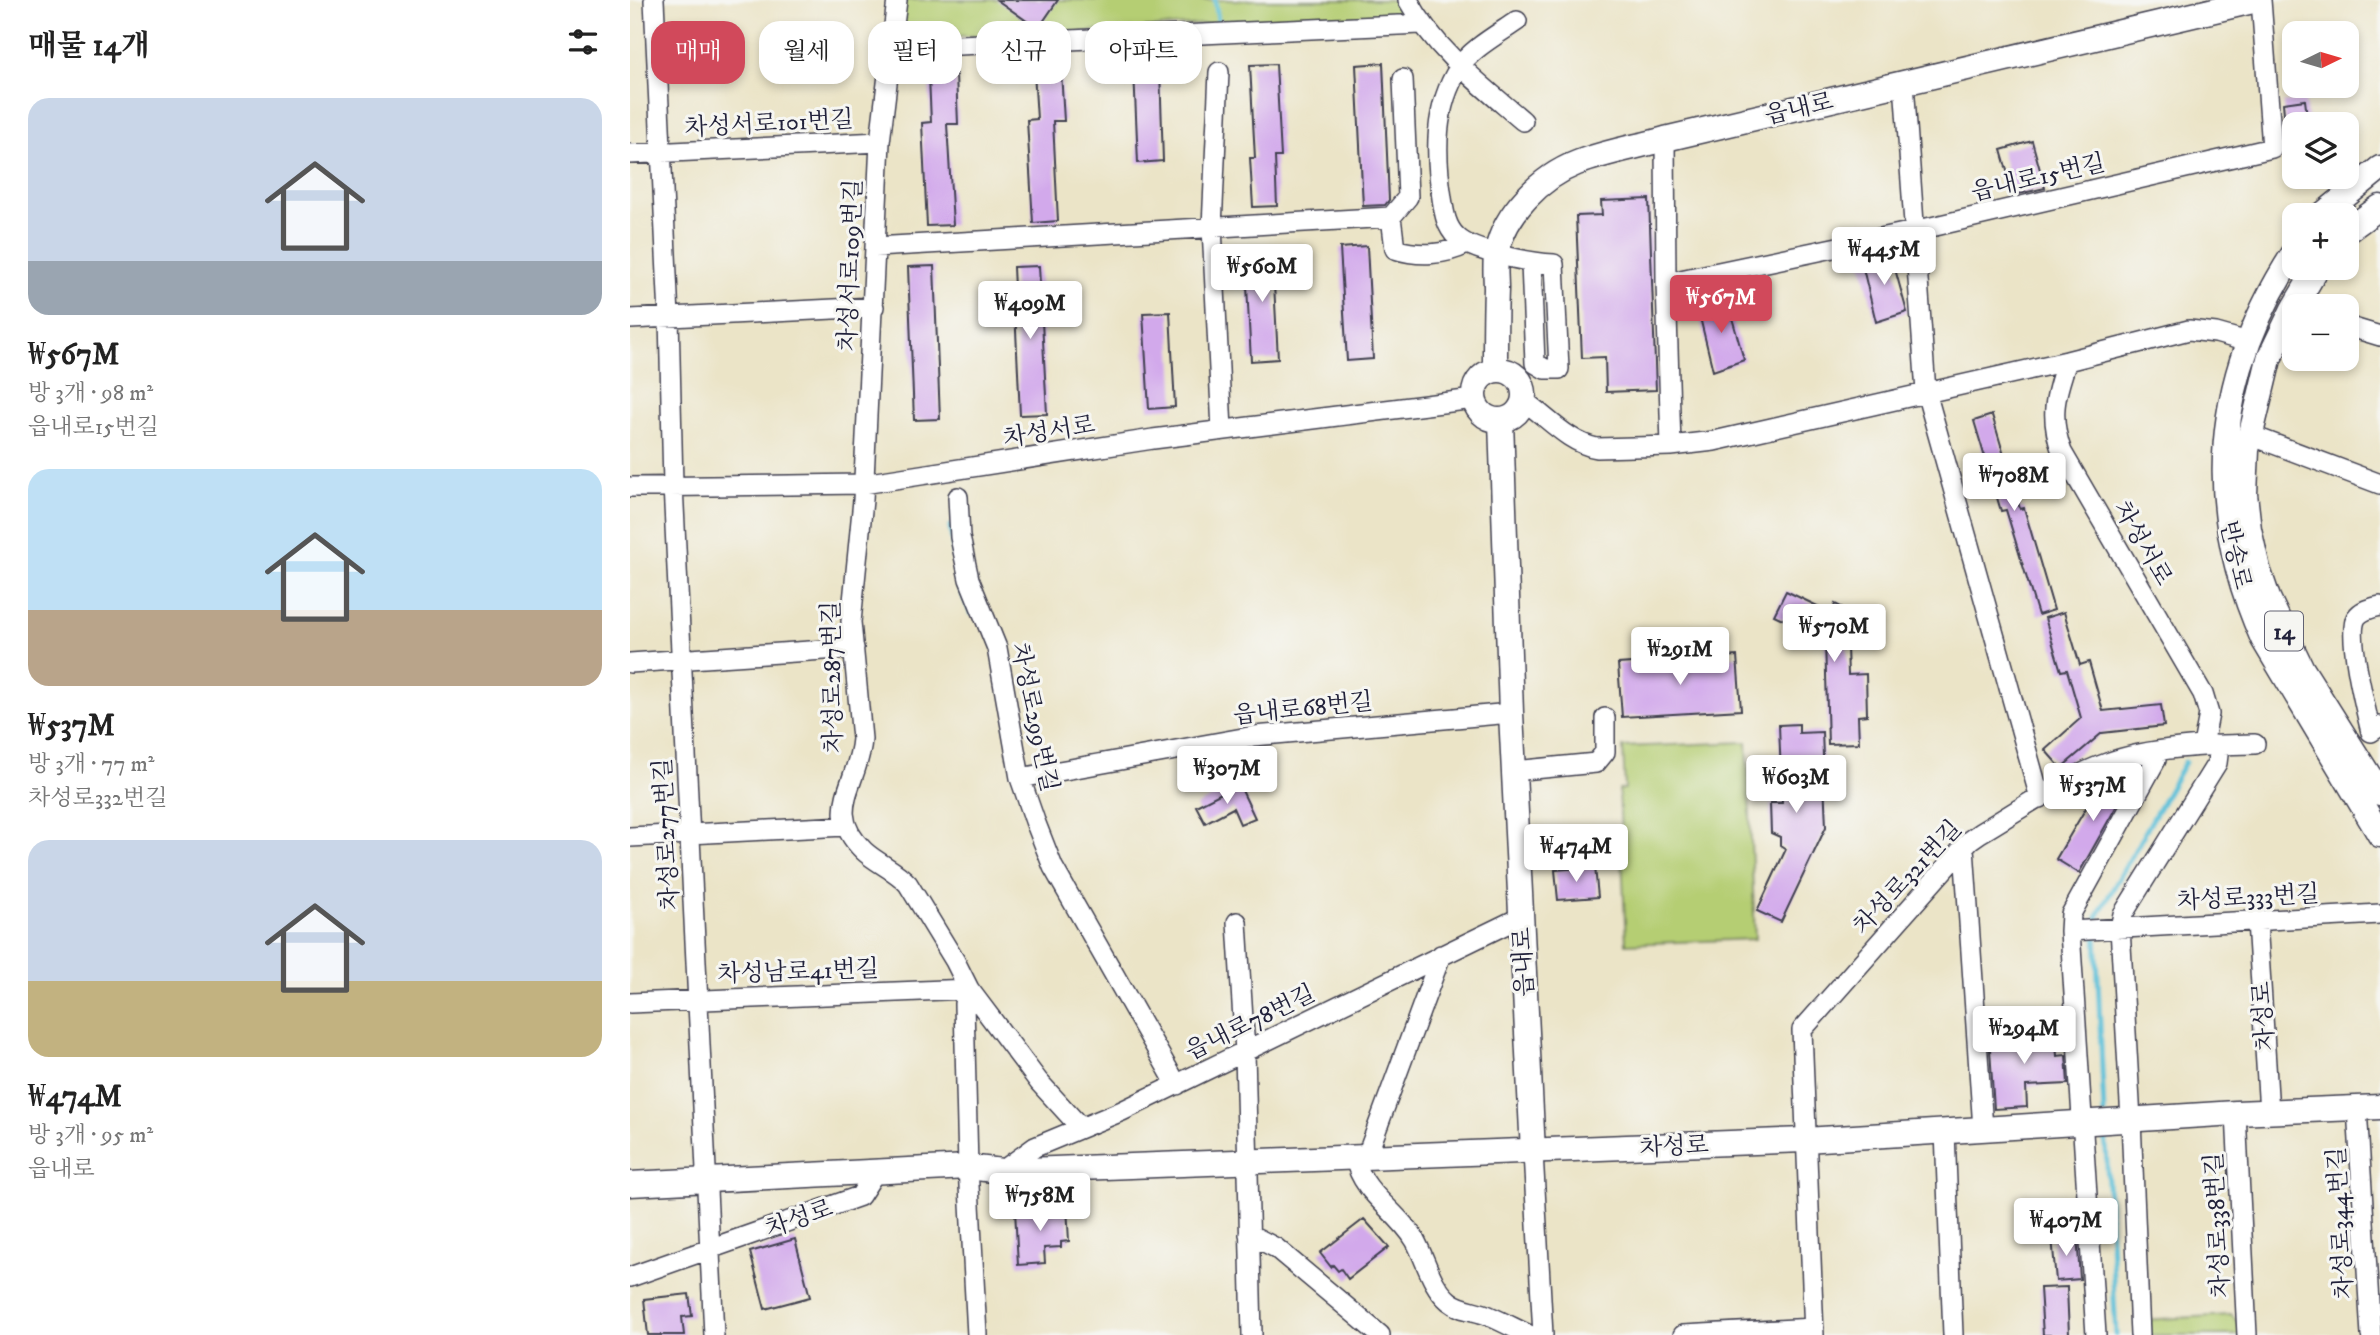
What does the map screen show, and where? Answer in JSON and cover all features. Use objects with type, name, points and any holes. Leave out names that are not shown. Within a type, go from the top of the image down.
[{"type":"main road","name":"읍내로","points":[[1495,370],[1496,253],[1511,217],[1549,178],[1578,163],[1665,139],[2259,0]]},
{"type":"main road","points":[[2337,203],[2380,168]]},
{"type":"main road","points":[[2359,223],[2380,207]]},
{"type":"main road","name":"반송로","points":[[2282,274],[2248,342],[2227,422],[2224,468],[2230,540],[2238,573],[2263,639],[2380,835]]},
{"type":"main road","name":"반송로","points":[[2282,332],[2269,359],[2250,435],[2245,494],[2249,529],[2268,598],[2302,669],[2380,793]]},
{"type":"main road","points":[[1506,369],[1514,374],[1524,389],[1524,401],[1519,411],[1502,421],[1490,420],[1481,414],[1474,399],[1478,381],[1486,373],[1495,370],[1506,369]]},
{"type":"main road","name":"읍내로","points":[[1502,421],[1513,771],[1533,1152]]},
{"type":"main road","points":[[2128,1120],[2369,1107]]},
{"type":"main road","name":"차성로","points":[[630,1184],[968,1167],[1002,1171],[1533,1152],[1805,1140],[2128,1120]]},
{"type":"street","name":"차성서로101번길","points":[[654,0],[669,317],[673,485]]},
{"type":"street","name":"차성서로109번길","points":[[895,21],[897,0]]},
{"type":"street","points":[[1408,0],[1421,24],[1459,66],[1523,121]]},
{"type":"street","name":"읍내로15번길","points":[[1666,283],[1914,231],[2272,148],[2259,0]]},
{"type":"street","points":[[1517,21],[1459,66],[1443,103],[1437,145],[1439,182],[1445,215],[1450,229],[1458,239],[1531,263],[1554,264],[1559,369],[1545,369],[1535,363],[1531,263]]},
{"type":"street","points":[[962,45],[1421,24]]},
{"type":"street","points":[[1219,72],[1212,227],[1222,430]]},
{"type":"street","points":[[1403,79],[1408,197],[1391,218],[1395,249],[1413,255],[1453,251],[1467,244]]},
{"type":"street","points":[[1905,83],[1926,392],[2040,798]]},
{"type":"street","name":"차성서로109번길","points":[[863,484],[874,307],[880,142],[887,84]]},
{"type":"street","points":[[1665,139],[1671,446]]},
{"type":"street","name":"차성서로101번길","points":[[661,153],[880,142]]},
{"type":"street","points":[[630,154],[661,153]]},
{"type":"street","points":[[875,247],[1391,218]]},
{"type":"street","points":[[630,319],[874,307]]},
{"type":"street","points":[[1524,401],[1563,432],[1586,446],[1671,446],[1714,441],[2067,361],[2189,330],[2216,333],[2248,342]]},
{"type":"street","points":[[2359,330],[2380,336]]},
{"type":"street","name":"차성서로","points":[[2067,361],[2056,392],[2053,421],[2062,452],[2203,695],[2209,715],[2209,745]]},
{"type":"street","name":"차성서로","points":[[630,487],[863,484],[1222,430],[1474,399]]},
{"type":"street","points":[[2250,435],[2380,484]]},
{"type":"street","name":"차성로287번길","points":[[845,826],[846,797],[861,756],[862,739],[852,622],[863,484]]},
{"type":"street","name":"차성로277번길","points":[[673,485],[707,1180]]},
{"type":"street","name":"차성로299번길","points":[[958,496],[960,537],[969,579],[997,648],[1020,778],[1053,867],[1177,1085]]},
{"type":"street","points":[[2377,735],[2360,682],[2353,627],[2362,611],[2380,606]]},
{"type":"street","points":[[630,663],[854,648]]},
{"type":"street","name":"읍내로68번길","points":[[1020,778],[1254,736],[1511,713]]},
{"type":"street","points":[[1513,771],[1596,763],[1605,752],[1605,718]]},
{"type":"street","name":"차성로321번길","points":[[1814,1332],[1802,1030],[1970,840],[1980,833],[2107,763],[2209,745],[2255,744]]},
{"type":"street","name":"차성로333번길","points":[[2140,1335],[2128,1120],[2113,929],[2217,763],[2218,755],[2209,745]]},
{"type":"street","points":[[2096,1335],[2088,1122],[2076,931],[2071,914],[2156,760],[2155,753]]},
{"type":"street","points":[[630,837],[845,826],[849,835],[865,852],[908,884],[969,989],[1039,1082],[1081,1128]]},
{"type":"street","points":[[1964,848],[1983,1129]]},
{"type":"street","name":"차성로333번길","points":[[2113,929],[2380,914]]},
{"type":"street","name":"읍내로78번길","points":[[1002,1171],[1035,1147],[1177,1085],[1521,916]]},
{"type":"street","name":"차성로","points":[[2257,920],[2269,1112]]},
{"type":"street","points":[[1237,922],[1245,1052],[1252,1335]]},
{"type":"street","points":[[2076,931],[2113,929]]},
{"type":"street","points":[[1441,955],[1361,1158],[1361,1178],[1410,1232],[1433,1280],[1448,1301],[1461,1309],[1486,1314],[1529,1335]]},
{"type":"street","points":[[969,989],[964,1004],[968,1167],[977,1335]]},
{"type":"street","name":"차성남로41번길","points":[[630,1003],[969,989]]},
{"type":"street","name":"차성로344번길","points":[[2369,1107],[2371,1335]]},
{"type":"street","name":"차성로338번길","points":[[2236,1113],[2247,1335]]},
{"type":"street","points":[[1945,1132],[1954,1335]]},
{"type":"street","name":"읍내로","points":[[1533,1152],[1543,1335]]},
{"type":"street","name":"차성로","points":[[630,1277],[860,1196],[876,1171]]},
{"type":"street","points":[[707,1180],[714,1335]]},
{"type":"street","points":[[1249,1234],[1276,1248],[1380,1335]]},
{"type":"street","points":[[1686,1335],[1814,1332]]},
{"type":"green space","points":[[905,0],[1397,0],[1406,17],[1202,24],[1202,21],[1085,21],[1085,32],[1071,33],[1071,21],[976,21],[976,36],[962,36],[962,21],[902,21]]},
{"type":"green space","points":[[1747,742],[1755,939],[1626,944],[1619,790],[1625,789],[1623,747]]},
{"type":"green space","points":[[2231,1315],[2241,1325],[2241,1335],[2144,1335],[2143,1320]]},
{"type":"building","points":[[997,0],[1058,0],[1044,21],[1027,21]]},
{"type":"building","points":[[1383,63],[1389,200],[1385,205],[1363,206],[1356,65]]},
{"type":"building","points":[[1276,64],[1281,157],[1275,157],[1277,206],[1253,207],[1250,158],[1255,158],[1250,65]]},
{"type":"building","points":[[929,84],[956,84],[958,124],[947,124],[953,225],[927,226],[922,123],[931,122]]},
{"type":"building","points":[[1035,84],[1062,84],[1064,121],[1053,121],[1058,221],[1033,223],[1027,120],[1037,119]]},
{"type":"building","points":[[1135,84],[1160,84],[1163,161],[1138,163]]},
{"type":"building","points":[[2305,100],[2306,112],[2284,112],[2283,103]]},
{"type":"building","points":[[2032,141],[2045,188],[2014,195],[2001,150]]},
{"type":"building","points":[[1649,199],[1656,390],[1606,392],[1605,357],[1582,358],[1576,216],[1602,215],[1601,201]]},
{"type":"building","points":[[1272,246],[1278,359],[1251,361],[1245,248]]},
{"type":"building","points":[[1367,246],[1373,359],[1347,361],[1340,248]]},
{"type":"building","points":[[1890,251],[1907,312],[1876,322],[1861,260]]},
{"type":"building","points":[[934,266],[940,419],[914,420],[908,267]]},
{"type":"building","points":[[1039,266],[1047,414],[1020,415],[1013,267]]},
{"type":"building","points":[[1727,300],[1744,360],[1713,371],[1698,309]]},
{"type":"building","points":[[1170,312],[1175,407],[1149,409],[1143,313]]},
{"type":"building","points":[[1992,415],[2020,509],[2024,508],[2054,610],[2038,615],[2006,510],[2001,511],[1974,421]]},
{"type":"building","points":[[1786,591],[1832,613],[1835,604],[1849,611],[1842,627],[1865,626],[1866,646],[1847,647],[1848,675],[1866,674],[1867,715],[1858,716],[1859,743],[1828,744],[1825,639],[1774,615]]},
{"type":"building","points":[[2064,612],[2080,665],[2089,662],[2103,711],[2161,705],[2164,726],[2102,733],[2061,768],[2045,750],[2081,718],[2067,670],[2061,671],[2045,618]]},
{"type":"building","points":[[1737,656],[1741,710],[1622,717],[1618,664]]},
{"type":"building","points":[[1799,724],[1799,733],[1822,732],[1826,827],[1781,922],[1757,911],[1786,849],[1780,845],[1780,837],[1771,833],[1770,803],[1782,803],[1779,725]]},
{"type":"building","points":[[2119,776],[2133,777],[2079,873],[2056,859],[2103,779],[2114,785]]},
{"type":"building","points":[[1239,784],[1255,818],[1240,824],[1233,808],[1205,823],[1196,806]]},
{"type":"building","points":[[1595,867],[1598,897],[1558,900],[1555,870]]},
{"type":"building","points":[[2055,1031],[2057,1056],[2066,1055],[2068,1084],[2026,1086],[2027,1107],[1994,1109],[1989,1035]]},
{"type":"building","points":[[1067,1207],[1069,1241],[1061,1242],[1061,1247],[1044,1248],[1045,1263],[1018,1265],[1015,1210]]},
{"type":"building","points":[[1364,1219],[1389,1247],[1348,1279],[1341,1269],[1338,1271],[1333,1265],[1331,1267],[1320,1253]]},
{"type":"building","points":[[2077,1235],[2080,1279],[2056,1281],[2052,1237]]},
{"type":"building","points":[[795,1239],[810,1297],[765,1309],[750,1252]]},
{"type":"building","points":[[2067,1287],[2069,1335],[2043,1335],[2040,1288]]},
{"type":"building","points":[[689,1294],[692,1316],[682,1317],[684,1335],[648,1335],[644,1299]]},
{"type":"waterway","points":[[1215,0],[1219,27]]},
{"type":"waterway","points":[[950,526],[959,585],[971,613]]},
{"type":"waterway","points":[[2097,925],[2097,917],[2185,762]]},
{"type":"waterway","points":[[2096,934],[2104,1113]]},
{"type":"waterway","points":[[2105,1127],[2116,1335]]}]
